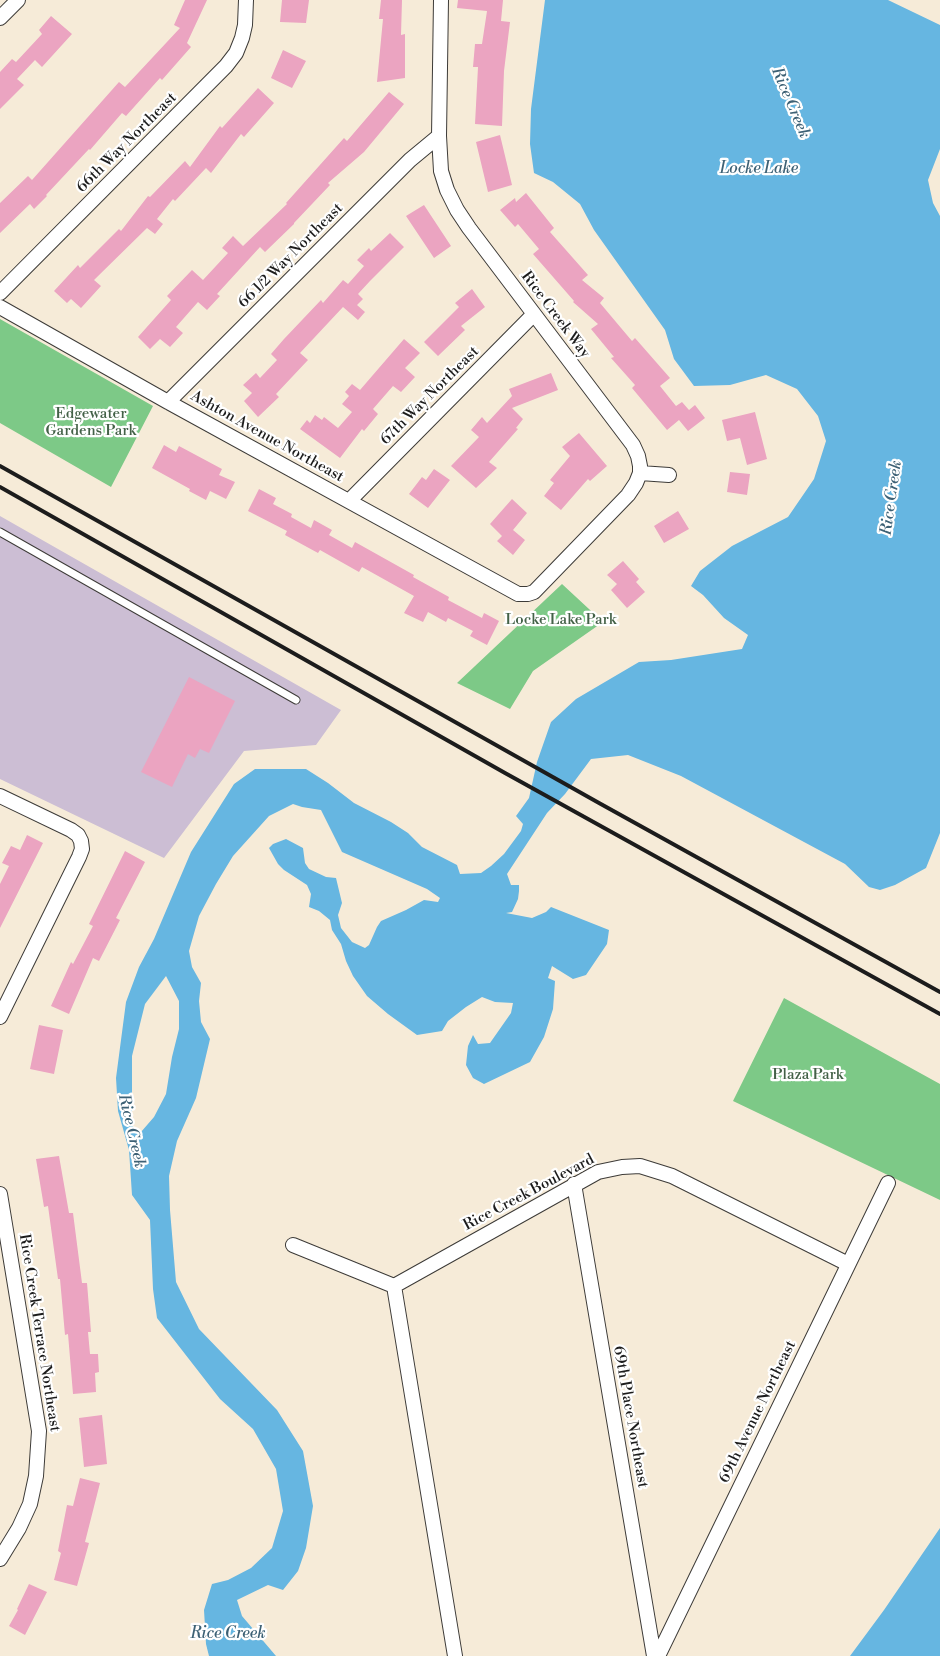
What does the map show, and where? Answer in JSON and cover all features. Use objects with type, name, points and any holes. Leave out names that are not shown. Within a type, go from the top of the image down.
[{"type":"street","points":[[0,18],[18,0]]},
{"type":"street","name":"66th Way Northeast","points":[[0,293],[226,66],[236,53],[242,38],[245,25],[246,0]]},
{"type":"street","name":"Rice Creek Way","points":[[441,0],[438,136],[441,171],[447,190],[456,210],[633,445],[638,456],[640,473]]},
{"type":"street","name":"66 1/2 Way Northeast","points":[[168,402],[410,160],[438,136]]},
{"type":"street","name":"Ashton Avenue Northeast","points":[[0,307],[168,402],[350,500],[518,594],[528,594],[540,587],[628,495],[640,473]]},
{"type":"street","name":"67th Way Northeast","points":[[350,500],[534,314]]},
{"type":"street","points":[[640,473],[669,475]]},
{"type":"street","points":[[0,796],[71,830],[78,835],[82,849],[2,1010]]},
{"type":"street","name":"Rice Creek Boulevard","points":[[394,1286],[598,1172],[622,1167],[640,1166],[672,1176],[848,1264]]},
{"type":"street","name":"69th Avenue Northeast","points":[[656,1656],[888,1183]]},
{"type":"street","name":"69th Place Northeast","points":[[574,1184],[656,1656]]},
{"type":"street","name":"Rice Creek Terrace Northeast","points":[[0,1194],[40,1431],[36,1476],[30,1504],[19,1528],[0,1558]]},
{"type":"street","points":[[293,1245],[394,1286],[454,1656]]},
{"type":"lane","points":[[0,532],[296,700]]},
{"type":"shaded area","points":[[0,516],[341,710],[316,745],[244,751],[164,858],[0,779]]},
{"type":"green space","name":"Edgewater Gardens Park","points":[[0,319],[153,406],[111,487],[0,423]]},
{"type":"green space","name":"Locke Lake Park","points":[[562,584],[603,622],[533,671],[510,709],[457,683]]},
{"type":"green space","name":"Plaza Park","points":[[784,998],[940,1084],[940,1200],[733,1101]]},
{"type":"water","name":"Locke Lake","points":[[545,0],[888,0],[940,25],[940,149],[928,180],[933,203],[940,216],[940,833],[926,868],[895,885],[880,890],[869,887],[845,864],[681,776],[628,755],[591,759],[565,794],[547,813],[507,874],[511,885],[519,885],[519,891],[518,899],[512,912],[506,913],[532,918],[546,912],[551,907],[609,930],[607,944],[586,975],[573,979],[552,966],[548,978],[555,981],[553,1009],[544,1037],[530,1062],[484,1084],[473,1078],[466,1065],[468,1046],[473,1035],[478,1044],[490,1043],[511,1013],[513,1003],[495,1002],[482,997],[448,1021],[442,1031],[417,1035],[367,996],[353,976],[341,944],[332,930],[330,920],[319,911],[309,907],[311,894],[307,885],[284,870],[278,864],[269,848],[273,844],[286,839],[303,848],[305,863],[309,869],[326,877],[336,878],[342,903],[338,915],[341,928],[352,942],[365,948],[369,945],[381,921],[424,900],[438,902],[440,898],[427,889],[342,852],[321,810],[293,804],[269,816],[233,856],[199,916],[189,951],[192,967],[201,983],[199,1001],[201,1022],[210,1039],[196,1098],[177,1141],[169,1176],[176,1282],[199,1329],[277,1410],[303,1451],[313,1506],[306,1548],[298,1571],[283,1590],[268,1585],[237,1600],[242,1616],[276,1656],[209,1656],[206,1644],[204,1610],[212,1584],[228,1580],[251,1568],[272,1548],[283,1511],[276,1469],[253,1429],[220,1399],[157,1318],[153,1289],[150,1220],[132,1195],[129,1150],[118,1111],[116,1078],[126,1002],[139,967],[154,939],[191,852],[234,784],[255,769],[306,769],[354,803],[408,833],[422,847],[457,865],[460,874],[481,873],[504,854],[521,831],[523,824],[516,816],[529,798],[537,762],[551,722],[576,699],[639,662],[671,660],[742,649],[748,635],[724,618],[703,595],[691,586],[700,571],[732,546],[788,517],[814,479],[826,441],[818,416],[797,389],[766,375],[730,385],[694,386],[674,359],[665,330],[594,230],[580,204],[553,182],[534,173],[530,144],[531,109]],"holes":[[[166,976],[179,1001],[179,1029],[166,1094],[154,1117],[141,1132],[132,1126],[132,1056],[145,1004]]]},
{"type":"water","points":[[940,1528],[940,1656],[850,1656],[884,1610]]},
{"type":"building","points":[[185,0],[207,0],[187,43],[191,47],[162,80],[160,78],[126,116],[122,113],[34,209],[30,204],[0,233],[0,203],[28,176],[32,180],[119,82],[125,87],[180,28],[174,25]]},
{"type":"building","points":[[282,0],[309,0],[306,23],[280,22]]},
{"type":"building","points":[[381,0],[402,0],[401,35],[405,34],[405,78],[377,82],[383,19],[379,19]]},
{"type":"building","points":[[458,0],[503,0],[501,21],[510,22],[504,71],[502,126],[475,124],[478,67],[473,67],[475,44],[482,44],[487,11],[457,8]]},
{"type":"building","points":[[51,16],[72,34],[42,67],[35,60],[17,79],[24,85],[0,109],[0,72],[12,59],[16,62],[42,34],[39,30]]},
{"type":"building","points":[[283,50],[306,61],[292,88],[271,78]]},
{"type":"building","points":[[258,88],[274,103],[244,137],[241,134],[211,173],[206,168],[175,201],[173,199],[157,219],[163,224],[155,234],[147,228],[94,280],[101,286],[81,308],[71,299],[67,303],[54,291],[78,265],[80,268],[119,229],[121,231],[148,196],[150,197],[185,161],[190,167],[220,126],[222,128]]},
{"type":"building","points":[[389,92],[404,104],[364,152],[328,183],[330,185],[265,252],[260,247],[217,294],[220,296],[207,310],[198,302],[176,327],[183,333],[170,347],[160,339],[150,349],[138,337],[171,300],[167,296],[192,270],[203,280],[228,253],[222,248],[233,236],[243,246],[287,204],[344,138],[347,141]]},
{"type":"building","points":[[500,135],[512,185],[488,192],[476,142]]},
{"type":"building","points":[[526,193],[554,228],[550,232],[588,275],[582,280],[604,298],[600,303],[632,341],[635,338],[670,378],[660,386],[676,406],[682,402],[689,410],[695,405],[705,418],[688,431],[679,420],[667,430],[632,388],[635,385],[611,358],[614,357],[591,329],[598,324],[573,302],[533,254],[539,249],[518,224],[515,227],[500,210],[515,198],[516,202]]},
{"type":"building","points":[[424,205],[451,246],[434,258],[406,216]]},
{"type":"building","points":[[390,233],[404,247],[358,294],[363,299],[357,305],[365,312],[358,320],[343,307],[300,353],[308,360],[276,394],[279,397],[258,417],[244,401],[252,393],[243,385],[256,373],[260,378],[277,360],[271,354],[284,339],[321,300],[323,303],[343,280],[348,284],[364,266],[357,260],[369,248],[371,251]]},
{"type":"building","points":[[472,289],[485,307],[461,326],[465,330],[438,356],[424,342],[459,307],[455,303]]},
{"type":"building","points":[[404,339],[420,353],[405,368],[415,377],[401,392],[393,386],[373,409],[378,414],[364,431],[362,429],[340,458],[300,429],[307,420],[310,423],[315,415],[322,420],[324,417],[338,428],[352,412],[342,404],[349,396],[345,392],[352,384],[360,390]]},
{"type":"building","points":[[551,373],[558,390],[512,408],[523,419],[516,428],[518,429],[489,462],[497,468],[476,488],[451,466],[479,437],[471,430],[482,417],[487,423],[512,396],[509,389]]},
{"type":"building","points":[[755,412],[767,459],[747,465],[740,438],[727,441],[722,420]]},
{"type":"building","points":[[579,433],[607,466],[590,481],[588,479],[561,510],[544,496],[554,483],[550,480],[570,456],[562,447]]},
{"type":"building","points":[[164,445],[176,452],[179,446],[222,469],[219,475],[235,482],[226,499],[210,491],[206,500],[152,468]]},
{"type":"building","points":[[434,469],[450,480],[428,508],[409,494],[422,477],[426,480]]},
{"type":"building","points":[[730,472],[750,474],[747,495],[727,492]]},
{"type":"building","points":[[259,489],[276,498],[273,504],[292,514],[291,517],[311,528],[314,520],[332,530],[329,535],[352,548],[355,542],[414,575],[413,577],[449,597],[448,600],[482,618],[484,613],[499,621],[487,645],[470,636],[473,631],[448,618],[446,622],[428,612],[423,622],[404,613],[414,596],[362,567],[359,572],[320,550],[318,553],[285,535],[287,531],[248,511]]},
{"type":"building","points":[[512,499],[527,513],[513,530],[525,540],[513,555],[497,541],[502,536],[490,524]]},
{"type":"building","points":[[678,511],[689,529],[664,543],[654,526]]},
{"type":"building","points":[[623,561],[639,579],[636,582],[645,592],[627,608],[611,590],[617,584],[607,575]]},
{"type":"building","points":[[189,677],[235,701],[209,753],[200,749],[195,758],[188,754],[172,787],[141,772]]},
{"type":"building","points":[[27,835],[43,843],[0,928],[0,884],[9,866],[2,863],[11,846],[20,850]]},
{"type":"building","points":[[125,851],[145,862],[116,918],[120,920],[99,961],[93,958],[69,1014],[51,1006],[71,962],[73,964],[93,926],[89,924]]},
{"type":"building","points":[[39,1025],[63,1030],[54,1074],[30,1069]]},
{"type":"building","points":[[59,1156],[69,1213],[73,1213],[82,1283],[87,1283],[91,1332],[88,1332],[90,1354],[98,1354],[99,1372],[95,1373],[96,1392],[73,1394],[68,1334],[65,1335],[60,1279],[58,1279],[48,1206],[44,1207],[36,1159]]},
{"type":"building","points":[[102,1415],[107,1464],[84,1467],[79,1418]]},
{"type":"building","points":[[80,1478],[100,1483],[85,1542],[89,1543],[77,1586],[54,1580],[61,1553],[58,1551],[67,1505],[73,1506]]},
{"type":"building","points":[[29,1584],[47,1592],[25,1635],[9,1626]]},
{"type":"railway","points":[[0,466],[599,803],[940,992]]},
{"type":"railway","points":[[0,487],[505,773],[940,1014]]},
{"type":"water label","name":"Rice Creek","points":[[790,103]]},
{"type":"water label","name":"Rice Creek","points":[[892,498]]},
{"type":"water label","name":"Rice Creek","points":[[131,1131]]},
{"type":"water label","name":"Rice Creek","points":[[228,1634]]}]
